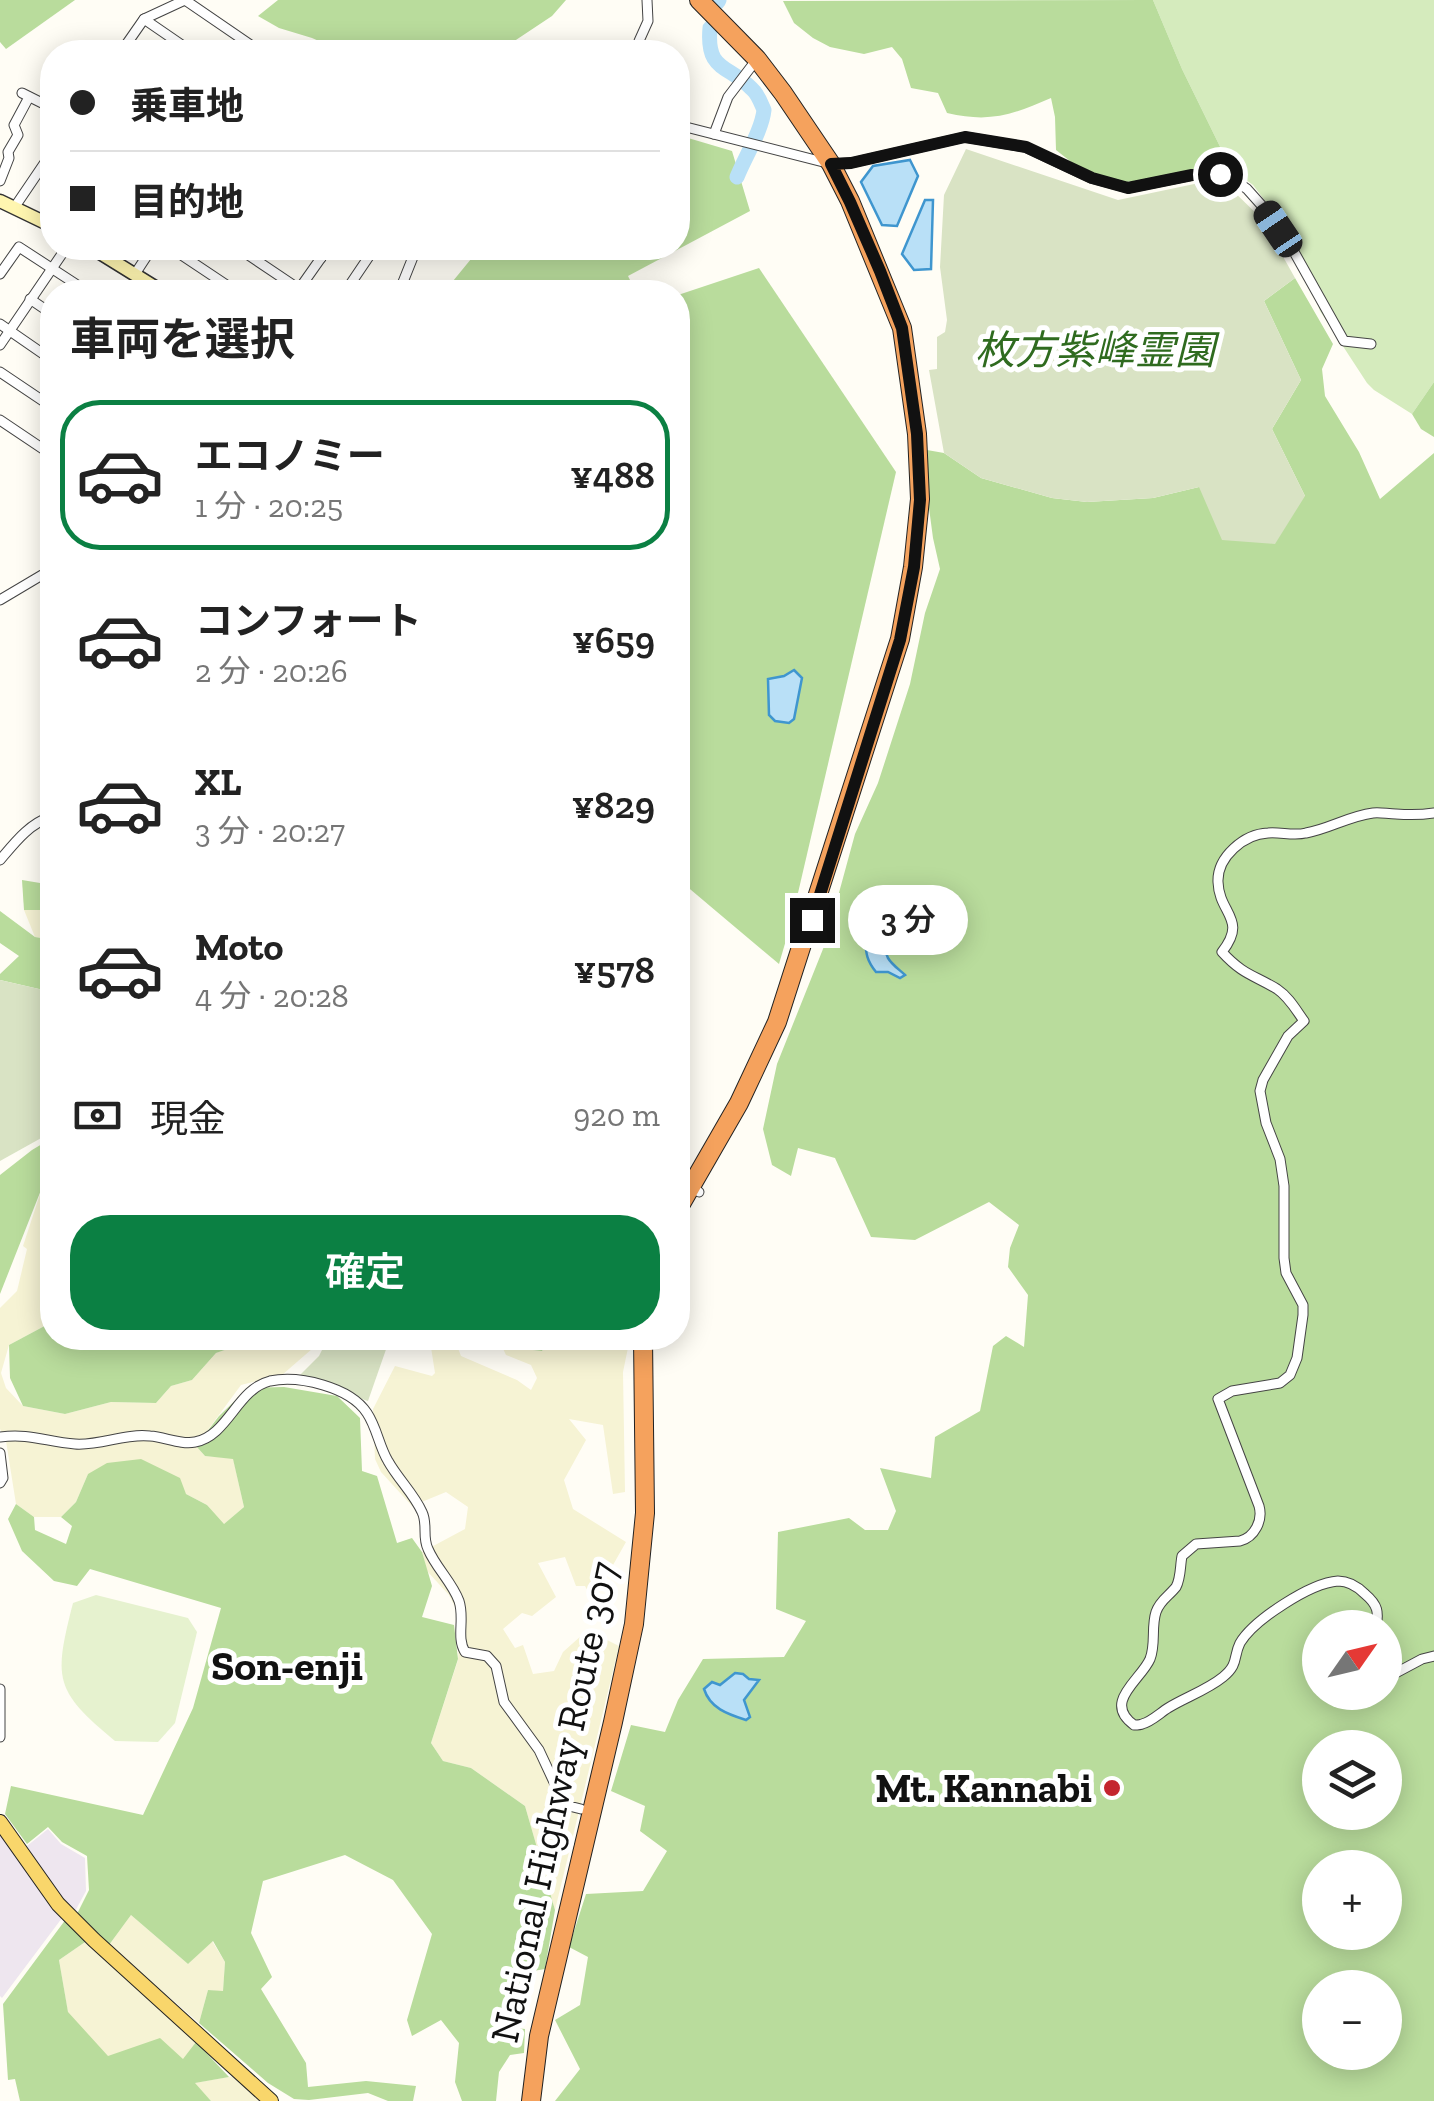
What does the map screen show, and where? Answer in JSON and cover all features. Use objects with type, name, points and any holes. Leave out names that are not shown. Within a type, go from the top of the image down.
[{"type":"highway","points":[[690,1182],[739,1103],[777,1022],[900,640],[914,567],[920,500],[917,434],[902,328],[850,202],[831,164],[783,93],[757,59],[699,0]]},
{"type":"highway","name":"National Highway Route 307","points":[[531,2101],[538,2036],[634,1624],[645,1514],[642,1350]]},
{"type":"main road","points":[[0,1822],[58,1904],[271,2101]]},
{"type":"street","points":[[129,40],[144,19],[185,0],[243,40]]},
{"type":"street","points":[[639,40],[648,21],[646,0]]},
{"type":"street","points":[[144,19],[175,40]]},
{"type":"street","points":[[714,134],[728,97],[757,59]]},
{"type":"street","points":[[0,181],[9,158],[4,150],[18,135],[14,125],[26,95],[40,102]]},
{"type":"street","points":[[690,127],[831,164],[965,137],[1026,147],[1092,178],[1128,188],[1192,175],[1229,176],[1264,208],[1293,250],[1344,341],[1372,344]]},
{"type":"street","points":[[14,208],[40,176]]},
{"type":"street","points":[[0,201],[40,220]]},
{"type":"street","points":[[0,274],[18,247],[70,280]]},
{"type":"street","points":[[43,280],[57,260]]},
{"type":"street","points":[[112,260],[145,280]]},
{"type":"street","points":[[135,274],[144,260]]},
{"type":"street","points":[[189,260],[220,280]]},
{"type":"street","points":[[255,260],[283,280]]},
{"type":"street","points":[[0,345],[4,328],[40,284]]},
{"type":"street","points":[[30,299],[40,306]]},
{"type":"street","points":[[4,328],[40,352]]},
{"type":"street","points":[[0,372],[40,399]]},
{"type":"street","points":[[0,420],[40,447]]},
{"type":"street","points":[[0,600],[40,577]]},
{"type":"street","points":[[1378,1610],[1360,1589],[1339,1581],[1324,1585],[1293,1599],[1256,1626],[1240,1644],[1232,1668],[1213,1684],[1143,1724],[1134,1725],[1122,1711],[1124,1695],[1149,1662],[1158,1606],[1178,1582],[1182,1556],[1196,1544],[1240,1541],[1255,1530],[1260,1506],[1218,1400],[1232,1391],[1280,1383],[1290,1375],[1297,1358],[1303,1315],[1286,1273],[1284,1186],[1260,1091],[1288,1036],[1304,1022],[1279,990],[1247,975],[1222,952],[1234,938],[1234,928],[1219,890],[1220,866],[1224,856],[1265,833],[1312,832],[1375,812],[1434,813]]},
{"type":"street","points":[[0,860],[22,832],[40,820]]},
{"type":"street","points":[[0,1437],[20,1434],[76,1444],[148,1435],[200,1442],[216,1430],[243,1398],[266,1382],[306,1382],[347,1394],[367,1412],[380,1447],[422,1512],[428,1549],[461,1606],[460,1643],[465,1652],[487,1656],[496,1666],[504,1702],[539,1750],[560,1795],[569,1806],[581,1809]]},
{"type":"street","points":[[0,1454],[0,1483]]},
{"type":"street","points":[[1402,1670],[1434,1656]]},
{"type":"street","points":[[0,1689],[0,1737]]},
{"type":"shaded area","points":[[24,910],[40,910],[40,938],[35,937]]},
{"type":"shaded area","points":[[40,1194],[40,1328],[9,1345],[1,1373],[6,1388],[23,1406],[65,1414],[111,1402],[156,1403],[171,1386],[192,1380],[216,1353],[224,1350],[311,1350],[282,1375],[241,1385],[196,1446],[205,1456],[233,1458],[244,1507],[223,1525],[207,1505],[186,1494],[88,1474],[76,1502],[61,1517],[34,1517],[16,1504],[6,1441],[0,1429],[0,1308],[17,1291],[27,1249],[23,1246]]},
{"type":"shaded area","points":[[431,1350],[459,1350],[461,1356],[531,1390],[537,1378],[531,1365],[506,1355],[504,1350],[628,1350],[623,1372],[625,1492],[613,1494],[603,1425],[569,1419],[586,1440],[564,1480],[573,1509],[626,1542],[600,1588],[590,1595],[585,1586],[576,1586],[565,1557],[538,1563],[556,1597],[532,1616],[522,1613],[503,1629],[515,1648],[523,1645],[533,1674],[554,1671],[563,1652],[582,1635],[587,1643],[603,1638],[619,1646],[555,1910],[525,1806],[471,1768],[443,1761],[431,1743],[458,1660],[460,1617],[449,1595],[427,1571],[422,1552],[465,1529],[468,1507],[446,1492],[412,1506],[381,1472],[375,1459],[373,1409],[395,1366],[432,1376],[435,1373]]},
{"type":"shaded area","points":[[48,1829],[61,1844],[85,1858],[86,1891],[73,1915],[27,1846]]},
{"type":"shaded area","points":[[0,1831],[62,1918],[2,1998],[0,1996]]},
{"type":"shaded area","points":[[131,1915],[188,1964],[212,1941],[225,1962],[223,1992],[208,1990],[199,2023],[109,1945]]},
{"type":"shaded area","points":[[88,1940],[196,2042],[183,2060],[160,2039],[108,2057],[68,2013],[59,1960]]},
{"type":"shaded area","points":[[234,2076],[268,2101],[211,2101],[194,2083]]},
{"type":"green space","points":[[0,0],[75,0],[6,49],[0,42]]},
{"type":"green space","points":[[278,0],[566,0],[552,16],[516,40],[317,40],[279,28],[258,16]]},
{"type":"green space","points":[[1153,0],[1434,0],[1434,382],[1412,414],[1367,383],[1320,311],[1305,267],[1275,214],[1253,185],[1231,169]]},
{"type":"green space","points":[[1153,0],[1231,169],[1218,166],[1185,175],[1118,183],[1075,165],[1056,150],[1051,98],[1001,116],[947,113],[938,93],[911,88],[902,59],[892,47],[864,54],[830,47],[794,23],[783,1]]},
{"type":"green space","points":[[690,139],[732,151],[750,211],[690,243]]},
{"type":"green space","name":"枚方紫峰霊園","points":[[966,149],[1118,200],[1199,183],[1227,185],[1262,219],[1295,278],[1264,301],[1301,380],[1272,429],[1305,496],[1275,544],[1222,540],[1199,487],[1153,498],[1087,502],[1052,498],[981,478],[944,453],[929,370],[937,369],[937,337],[945,332],[947,320],[940,267],[944,195]]},
{"type":"green space","points":[[470,260],[658,260],[628,276],[630,280],[454,280]]},
{"type":"green space","points":[[759,268],[896,472],[779,964],[690,889],[690,291]]},
{"type":"green space","points":[[1295,278],[1333,344],[1322,369],[1325,396],[1359,452],[1380,499],[1434,453],[1434,2101],[555,2101],[580,2069],[555,2020],[580,2005],[588,1957],[569,1947],[586,1894],[643,1891],[667,1851],[640,1831],[645,1806],[611,1791],[631,1725],[665,1732],[678,1700],[703,1659],[784,1657],[806,1621],[776,1609],[778,1532],[849,1518],[865,1530],[888,1530],[896,1511],[880,1468],[931,1478],[935,1437],[980,1411],[993,1346],[1006,1336],[1024,1347],[1028,1295],[1008,1267],[1019,1225],[989,1202],[915,1240],[871,1237],[835,1158],[798,1148],[791,1176],[772,1165],[763,1129],[777,1064],[825,944],[855,834],[878,783],[910,684],[925,613],[940,569],[927,493],[927,450],[944,453],[981,478],[1052,498],[1087,502],[1153,498],[1199,487],[1305,496],[1272,429],[1301,380],[1264,301]]},
{"type":"green space","points":[[1434,382],[1434,437],[1421,429],[1412,414]]},
{"type":"green space","points":[[22,880],[40,883],[40,910],[24,910]]},
{"type":"green space","points":[[0,911],[40,938],[40,989],[0,980],[0,974],[19,956],[0,943]]},
{"type":"green space","points":[[0,980],[40,989],[40,1139],[0,1161]]},
{"type":"green space","points":[[40,1145],[40,1193],[0,1294],[0,1175]]},
{"type":"green space","points":[[40,1328],[40,1350],[225,1350],[216,1353],[192,1380],[171,1386],[156,1403],[111,1402],[65,1414],[23,1406],[10,1378],[9,1345]]},
{"type":"green space","points":[[322,1350],[386,1350],[368,1401],[296,1379]]},
{"type":"green space","points":[[284,1387],[337,1396],[360,1418],[362,1471],[377,1476],[397,1543],[412,1538],[422,1552],[432,1586],[422,1617],[454,1625],[458,1659],[431,1743],[443,1761],[471,1768],[525,1806],[555,1910],[545,1969],[527,1972],[505,2010],[515,2028],[525,2029],[524,2053],[510,2055],[499,2072],[496,2101],[462,2101],[455,2082],[459,2043],[441,2020],[412,2036],[407,2020],[432,1934],[393,1880],[345,1855],[263,1881],[251,1933],[272,1977],[261,1989],[306,2063],[308,2087],[366,2081],[416,2086],[413,2101],[388,2101],[368,2093],[294,2099],[268,2083],[199,2023],[208,1990],[223,1991],[225,1962],[213,1941],[188,1964],[131,1915],[109,1945],[77,1914],[89,1890],[87,1856],[62,1842],[48,1827],[27,1844],[5,1814],[11,1786],[143,1815],[193,1708],[221,1608],[90,1569],[77,1586],[54,1581],[22,1551],[8,1519],[16,1504],[34,1517],[35,1530],[66,1544],[72,1526],[61,1517],[76,1502],[88,1474],[107,1463],[141,1459],[180,1478],[186,1494],[207,1505],[224,1524],[244,1507],[233,1459],[205,1456],[196,1446],[248,1388]]},
{"type":"green space","points":[[96,1595],[188,1618],[197,1632],[175,1723],[158,1742],[115,1741],[69,1695],[62,1666],[73,1603]]},
{"type":"green space","points":[[66,1919],[88,1940],[59,1960],[68,2012],[108,2056],[160,2038],[183,2059],[196,2042],[229,2077],[195,2083],[211,2101],[20,2101],[15,2079],[8,2080],[3,2004]]},
{"type":"water","points":[[910,160],[918,176],[897,226],[882,225],[861,182],[873,166]]},
{"type":"water","points":[[925,200],[933,200],[931,269],[914,270],[902,254]]},
{"type":"water","points":[[794,670],[802,678],[794,719],[789,723],[775,721],[769,715],[768,679]]},
{"type":"water","points":[[872,935],[884,941],[888,958],[905,975],[900,978],[876,972],[865,945]]},
{"type":"water","points":[[735,1673],[759,1680],[744,1700],[750,1717],[746,1720],[715,1706],[704,1689],[712,1682],[720,1685]]},
{"type":"waterway","points":[[710,28],[715,60],[754,91],[764,110],[737,177]]},
{"type":"place","name":"Mt. Kannabi","points":[[1112,1788]]},
{"type":"district","name":"Son-enji","points":[[287,1665]]},
{"type":"route","points":[[812,920],[900,640],[914,567],[920,500],[917,434],[902,328],[831,164],[965,137],[1026,147],[1092,178],[1128,188],[1192,175],[1220,174]]}]
